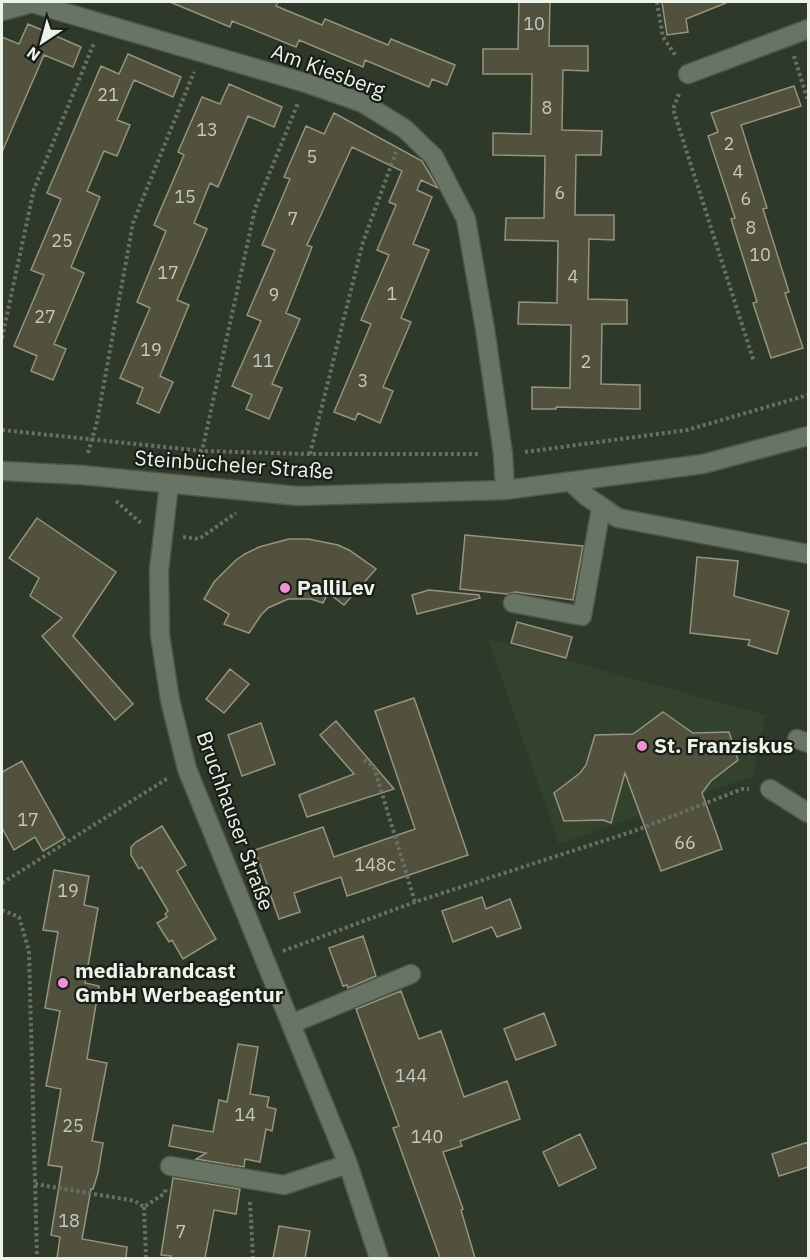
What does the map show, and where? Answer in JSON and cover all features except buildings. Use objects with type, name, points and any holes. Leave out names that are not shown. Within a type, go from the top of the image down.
[{"type":"street","name":"Am Kiesberg","points":[[2,11],[32,3],[202,52],[306,83],[363,103],[405,129],[434,157],[466,219],[486,329],[503,454],[505,490]]},
{"type":"street","points":[[688,74],[808,29]]},
{"type":"street","name":"Steinbücheler Straße","points":[[2,471],[195,485],[298,496],[505,490],[703,464],[808,436]]},
{"type":"street","points":[[572,483],[601,508],[618,518],[808,554]]},
{"type":"street","name":"Bruchhauser Straße","points":[[170,484],[159,570],[160,635],[170,700],[186,769],[348,1164],[379,1258]]},
{"type":"street","points":[[513,603],[582,616],[601,508]]},
{"type":"street","points":[[770,789],[808,813]]},
{"type":"street","points":[[291,1024],[411,974]]},
{"type":"street","points":[[170,1166],[284,1185],[348,1164]]},
{"type":"path","points":[[657,2],[663,37],[688,74],[673,109],[754,362]]},
{"type":"path","points":[[2,338],[34,189],[102,23]]},
{"type":"path","points":[[787,37],[808,101]]},
{"type":"path","points":[[82,476],[92,439],[133,223],[202,52]]},
{"type":"path","points":[[195,485],[255,209],[306,83]]},
{"type":"path","points":[[310,454],[363,242],[405,129]]},
{"type":"path","points":[[2,430],[203,451],[310,454],[503,454],[687,430],[808,395]]},
{"type":"path","points":[[364,760],[374,767],[415,902]]},
{"type":"path","points":[[2,883],[167,778],[186,769]]},
{"type":"path","points":[[262,958],[415,902],[637,830],[742,789],[770,789]]},
{"type":"path","points":[[2,910],[19,917],[29,951],[37,1258]]},
{"type":"path","points":[[144,1207],[165,1193],[170,1166]]},
{"type":"path","points":[[249,1180],[253,1258]]},
{"type":"path","points":[[35,1184],[135,1201],[144,1207]]},
{"type":"path","points":[[144,1207],[146,1258]]},
{"type":"shaded area","name":"St. Franziskus","points":[[488,639],[766,715],[753,776],[559,844]]},
{"type":"place","name":"PalliLev","points":[[285,588]]},
{"type":"place","name":"St. Franziskus","points":[[642,746]]},
{"type":"place","name":"mediabrandcast GmbH Werbeagentur","points":[[63,983]]}]
